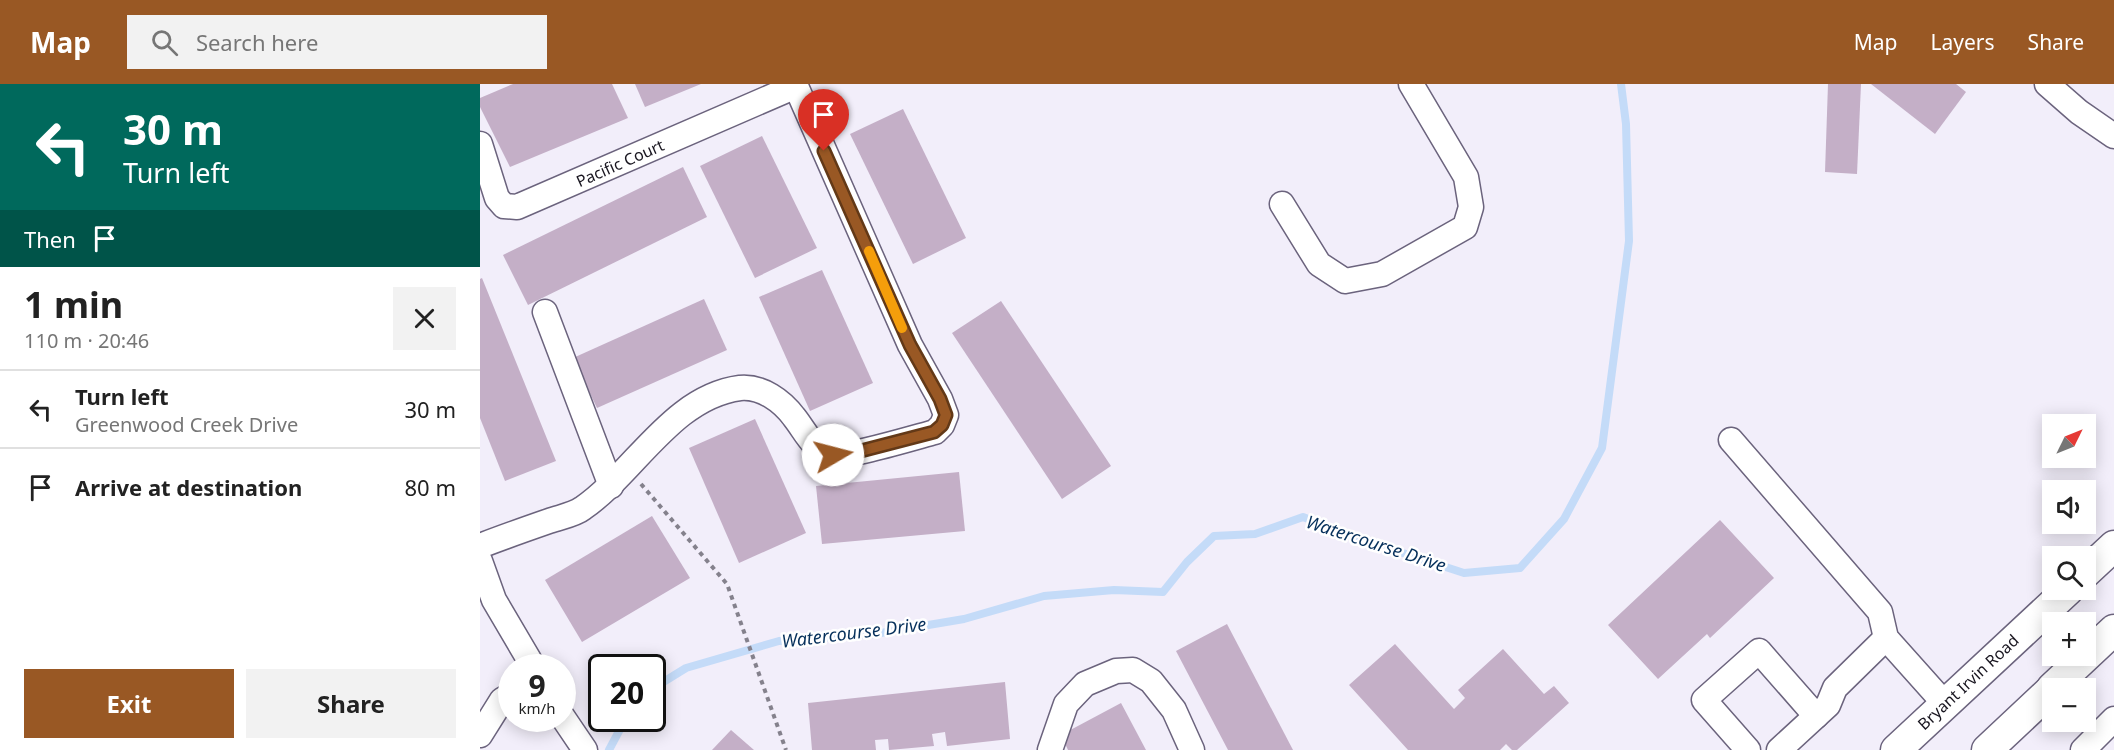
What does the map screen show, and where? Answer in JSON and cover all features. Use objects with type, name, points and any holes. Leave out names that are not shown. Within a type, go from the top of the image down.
[{"type":"main road","points":[[2096,563],[2114,546]]},
{"type":"main road","name":"Bryant Irvin Road","points":[[1896,750],[2057,600]]},
{"type":"main road","points":[[2064,678],[2114,630]]},
{"type":"main road","points":[[1988,750],[2042,699]]},
{"type":"street","points":[[1282,204],[1319,264],[1345,281],[1382,274],[1465,227],[1471,207],[1466,177],[1411,84]]},
{"type":"street","points":[[2047,84],[2079,112],[2114,136]]},
{"type":"street","points":[[480,546],[581,510],[611,486],[654,438],[689,409],[723,393],[741,388],[758,389],[780,402],[795,417],[810,442],[833,455],[853,453],[934,432],[942,425],[946,415],[940,399],[910,345],[795,85]]},
{"type":"street","name":"Pacific Court","points":[[480,144],[497,198],[504,206],[517,207],[795,85]]},
{"type":"street","points":[[545,312],[611,486]]},
{"type":"street","points":[[1731,440],[1880,612],[1886,638],[1945,704]]},
{"type":"street","points":[[480,561],[494,600],[526,654]]},
{"type":"street","points":[[1779,750],[1828,705],[1835,688],[1886,638]]},
{"type":"street","points":[[1748,750],[1704,700],[1759,651],[1816,716]]},
{"type":"street","points":[[1050,750],[1066,704],[1085,684],[1116,671],[1133,670],[1151,681],[1174,710],[1192,750]]},
{"type":"street","points":[[480,735],[498,705]]},
{"type":"street","points":[[2091,747],[2114,719]]},
{"type":"street","points":[[573,732],[585,750]]},
{"type":"path","points":[[627,467],[727,584],[786,750]]},
{"type":"building","points":[[513,84],[612,84],[628,118],[510,167],[480,107],[480,98]]},
{"type":"building","points":[[635,84],[701,84],[645,107]]},
{"type":"building","points":[[1828,84],[1861,84],[1857,174],[1825,172]]},
{"type":"building","points":[[1871,84],[1956,84],[1966,92],[1935,134]]},
{"type":"building","points":[[903,109],[966,238],[913,264],[850,134]]},
{"type":"building","points":[[762,136],[817,248],[755,278],[700,166]]},
{"type":"building","points":[[683,167],[707,217],[528,305],[503,255]]},
{"type":"building","points":[[822,270],[873,383],[810,411],[759,297]]},
{"type":"building","points":[[482,278],[556,461],[505,481],[480,418],[480,279]]},
{"type":"building","points":[[704,299],[727,350],[597,408],[573,358]]},
{"type":"building","points":[[1001,301],[1111,466],[1062,499],[952,333]]},
{"type":"building","points":[[755,419],[806,533],[739,563],[689,448]]},
{"type":"building","points":[[959,472],[965,531],[822,544],[816,486]]},
{"type":"building","points":[[652,516],[690,578],[582,642],[545,580]]},
{"type":"building","points":[[1720,520],[1774,578],[1710,638],[1707,634],[1658,679],[1608,625]]},
{"type":"building","points":[[1227,624],[1293,750],[1228,750],[1176,651]]},
{"type":"building","points":[[1395,644],[1454,709],[1465,698],[1458,690],[1503,649],[1544,694],[1554,686],[1569,703],[1517,750],[1512,750],[1506,744],[1500,750],[1408,750],[1349,685]]},
{"type":"building","points":[[1005,682],[1010,739],[947,746],[945,732],[932,734],[934,746],[889,750],[888,739],[875,740],[876,750],[812,750],[808,703]]},
{"type":"building","points":[[1121,703],[1146,750],[1068,750],[1061,735]]},
{"type":"building","points":[[731,730],[754,750],[712,750]]},
{"type":"waterway","name":"Watercourse Drive","points":[[666,680],[686,668],[779,641],[875,634],[964,619],[1044,596],[1114,590],[1163,592],[1187,562],[1214,536],[1255,534],[1303,517],[1363,540],[1464,573],[1520,568],[1564,519],[1602,448],[1629,241],[1626,124],[1621,84]]},
{"type":"waterway","name":"Watercourse Drive","points":[[609,750],[619,732]]},
{"type":"slow traffic","points":[[869,251],[902,328]]},
{"type":"route","points":[[824,151],[910,345],[940,399],[946,415],[942,425],[934,432],[853,453],[833,455]]}]
